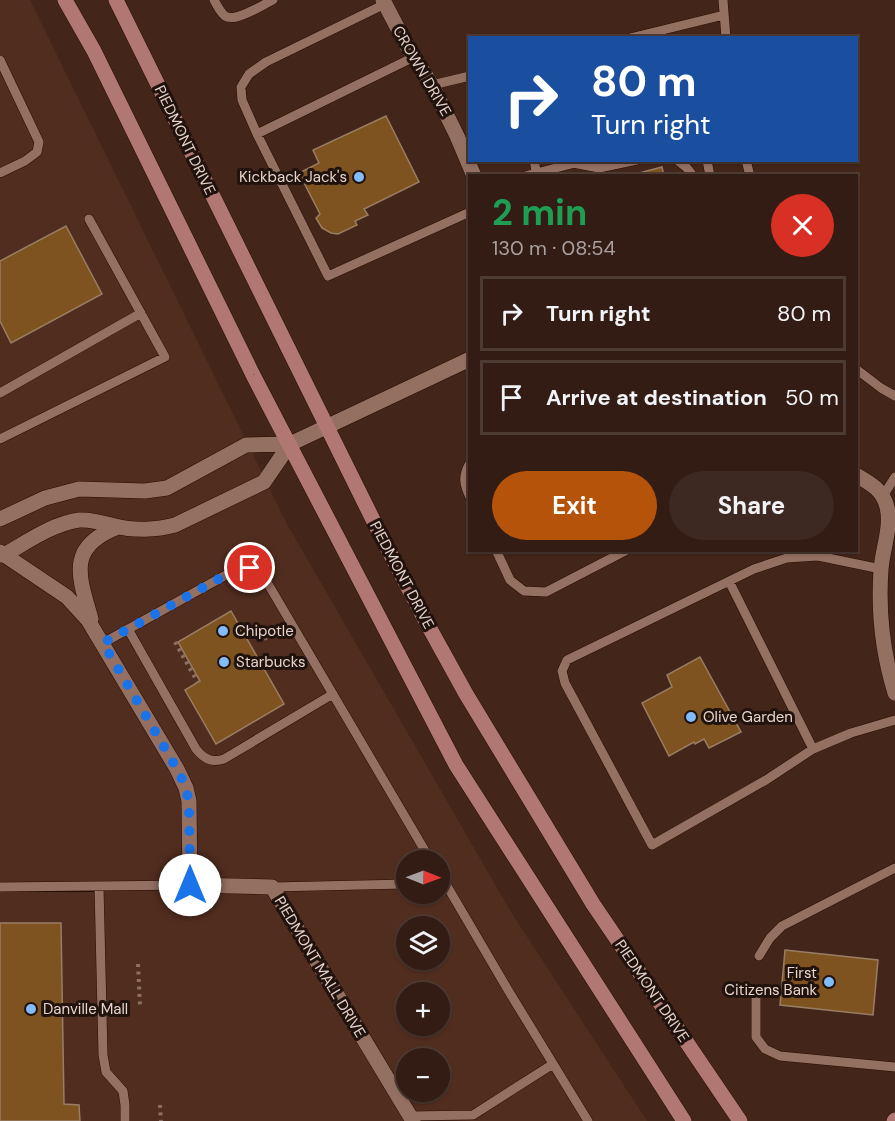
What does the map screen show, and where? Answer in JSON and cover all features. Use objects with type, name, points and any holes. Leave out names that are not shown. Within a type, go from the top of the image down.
[{"type":"main road","points":[[65,0],[94,51],[253,375],[456,765],[684,1121]]},
{"type":"main road","name":"PIEDMONT DRIVE","points":[[116,0],[381,536],[466,694],[593,904],[740,1121]]},
{"type":"street","name":"CROWN DRIVE","points":[[384,2],[432,85],[468,161]]},
{"type":"street","points":[[0,519],[45,498],[79,489],[145,491],[164,489],[246,445],[290,444],[468,360]]},
{"type":"street","points":[[190,885],[190,808],[186,788],[177,769],[92,625],[75,604],[1,554],[52,528],[82,520],[118,527],[147,529],[183,522],[264,482],[290,444]]},
{"type":"street","points":[[858,476],[873,484],[883,496],[888,508],[888,525],[881,569],[880,603],[889,642],[895,693]]},
{"type":"street","points":[[92,625],[80,576],[80,561],[84,551],[91,543],[118,527]]},
{"type":"street","name":"PIEDMONT MALL DRIVE","points":[[190,885],[272,887],[412,1118]]},
{"type":"lane","points":[[214,0],[222,15],[230,18],[239,17],[273,0]]},
{"type":"lane","points":[[723,0],[726,36]]},
{"type":"lane","points":[[384,2],[266,62],[249,74],[241,87],[242,100],[328,276],[468,213]]},
{"type":"lane","points":[[638,36],[724,15]]},
{"type":"lane","points":[[257,134],[414,57]]},
{"type":"lane","points":[[0,60],[39,142],[37,152],[25,161],[0,173]]},
{"type":"lane","points":[[432,85],[468,76]]},
{"type":"lane","points":[[537,174],[577,162]]},
{"type":"lane","points":[[573,163],[599,168],[628,162]]},
{"type":"lane","points":[[680,162],[692,174]]},
{"type":"lane","points":[[0,439],[165,357],[88,219]]},
{"type":"lane","points":[[0,393],[141,313]]},
{"type":"lane","points":[[858,371],[895,396]]},
{"type":"lane","points":[[468,465],[463,484],[468,493]]},
{"type":"lane","points":[[883,496],[895,477]]},
{"type":"lane","points":[[497,552],[510,580],[524,591],[546,592],[623,552]]},
{"type":"lane","points":[[881,569],[818,556],[787,558],[754,568],[567,660],[562,670],[565,683],[652,845],[766,780],[813,749],[850,733],[895,720]]},
{"type":"lane","points":[[103,643],[235,570],[250,568],[264,577],[425,850]]},
{"type":"lane","points":[[729,581],[813,749]]},
{"type":"lane","points":[[128,629],[196,749],[203,757],[211,761],[224,759],[333,694]]},
{"type":"lane","points":[[759,956],[770,938],[782,926],[895,868]]},
{"type":"lane","points":[[272,887],[396,884]]},
{"type":"lane","points":[[0,887],[190,885]]},
{"type":"lane","points":[[99,886],[102,1055],[106,1072],[123,1091],[125,1121]]},
{"type":"lane","points":[[450,895],[588,1121]]},
{"type":"lane","points":[[756,994],[756,1037],[765,1049],[780,1056],[895,1066]]},
{"type":"lane","points":[[412,1118],[473,1115],[553,1064]]},
{"type":"path","points":[[175,642],[198,683]]},
{"type":"path","points":[[138,964],[140,1005]]},
{"type":"path","points":[[160,1105],[160,1121]]},
{"type":"shaded area","name":"Danville Mall","points":[[0,0],[30,0],[287,524],[511,912],[647,1121],[0,1121]]},
{"type":"building","name":"Kickback Jack's","points":[[386,116],[419,182],[364,209],[368,215],[355,221],[357,225],[338,234],[331,233],[322,228],[316,218],[320,214],[299,173],[319,163],[313,150]]},
{"type":"building","points":[[662,167],[664,174],[636,174]]},
{"type":"building","points":[[66,226],[102,294],[11,343],[0,321],[0,261]]},
{"type":"building","name":"Starbucks","points":[[231,611],[284,704],[216,744],[185,690],[200,681],[178,642]]},
{"type":"building","name":"Olive Garden","points":[[700,657],[741,732],[709,748],[704,739],[695,744],[694,742],[669,756],[642,703],[672,687],[667,675]]},
{"type":"building","name":"Danville Mall","points":[[0,923],[61,923],[64,1104],[79,1105],[80,1121],[0,1121]]},
{"type":"building","name":"First Citizens Bank","points":[[785,950],[878,960],[873,1015],[780,1005]]},
{"type":"place","name":"Kickback Jack's","points":[[359,177]]},
{"type":"place","name":"Chipotle","points":[[223,631]]},
{"type":"place","name":"Starbucks","points":[[224,662]]},
{"type":"place","name":"Olive Garden","points":[[691,717]]},
{"type":"place","name":"First Citizens Bank","points":[[829,982]]},
{"type":"place","name":"Danville Mall","points":[[31,1009]]},
{"type":"route","points":[[190,885],[190,808],[186,788],[103,643],[235,570],[250,568]]}]
